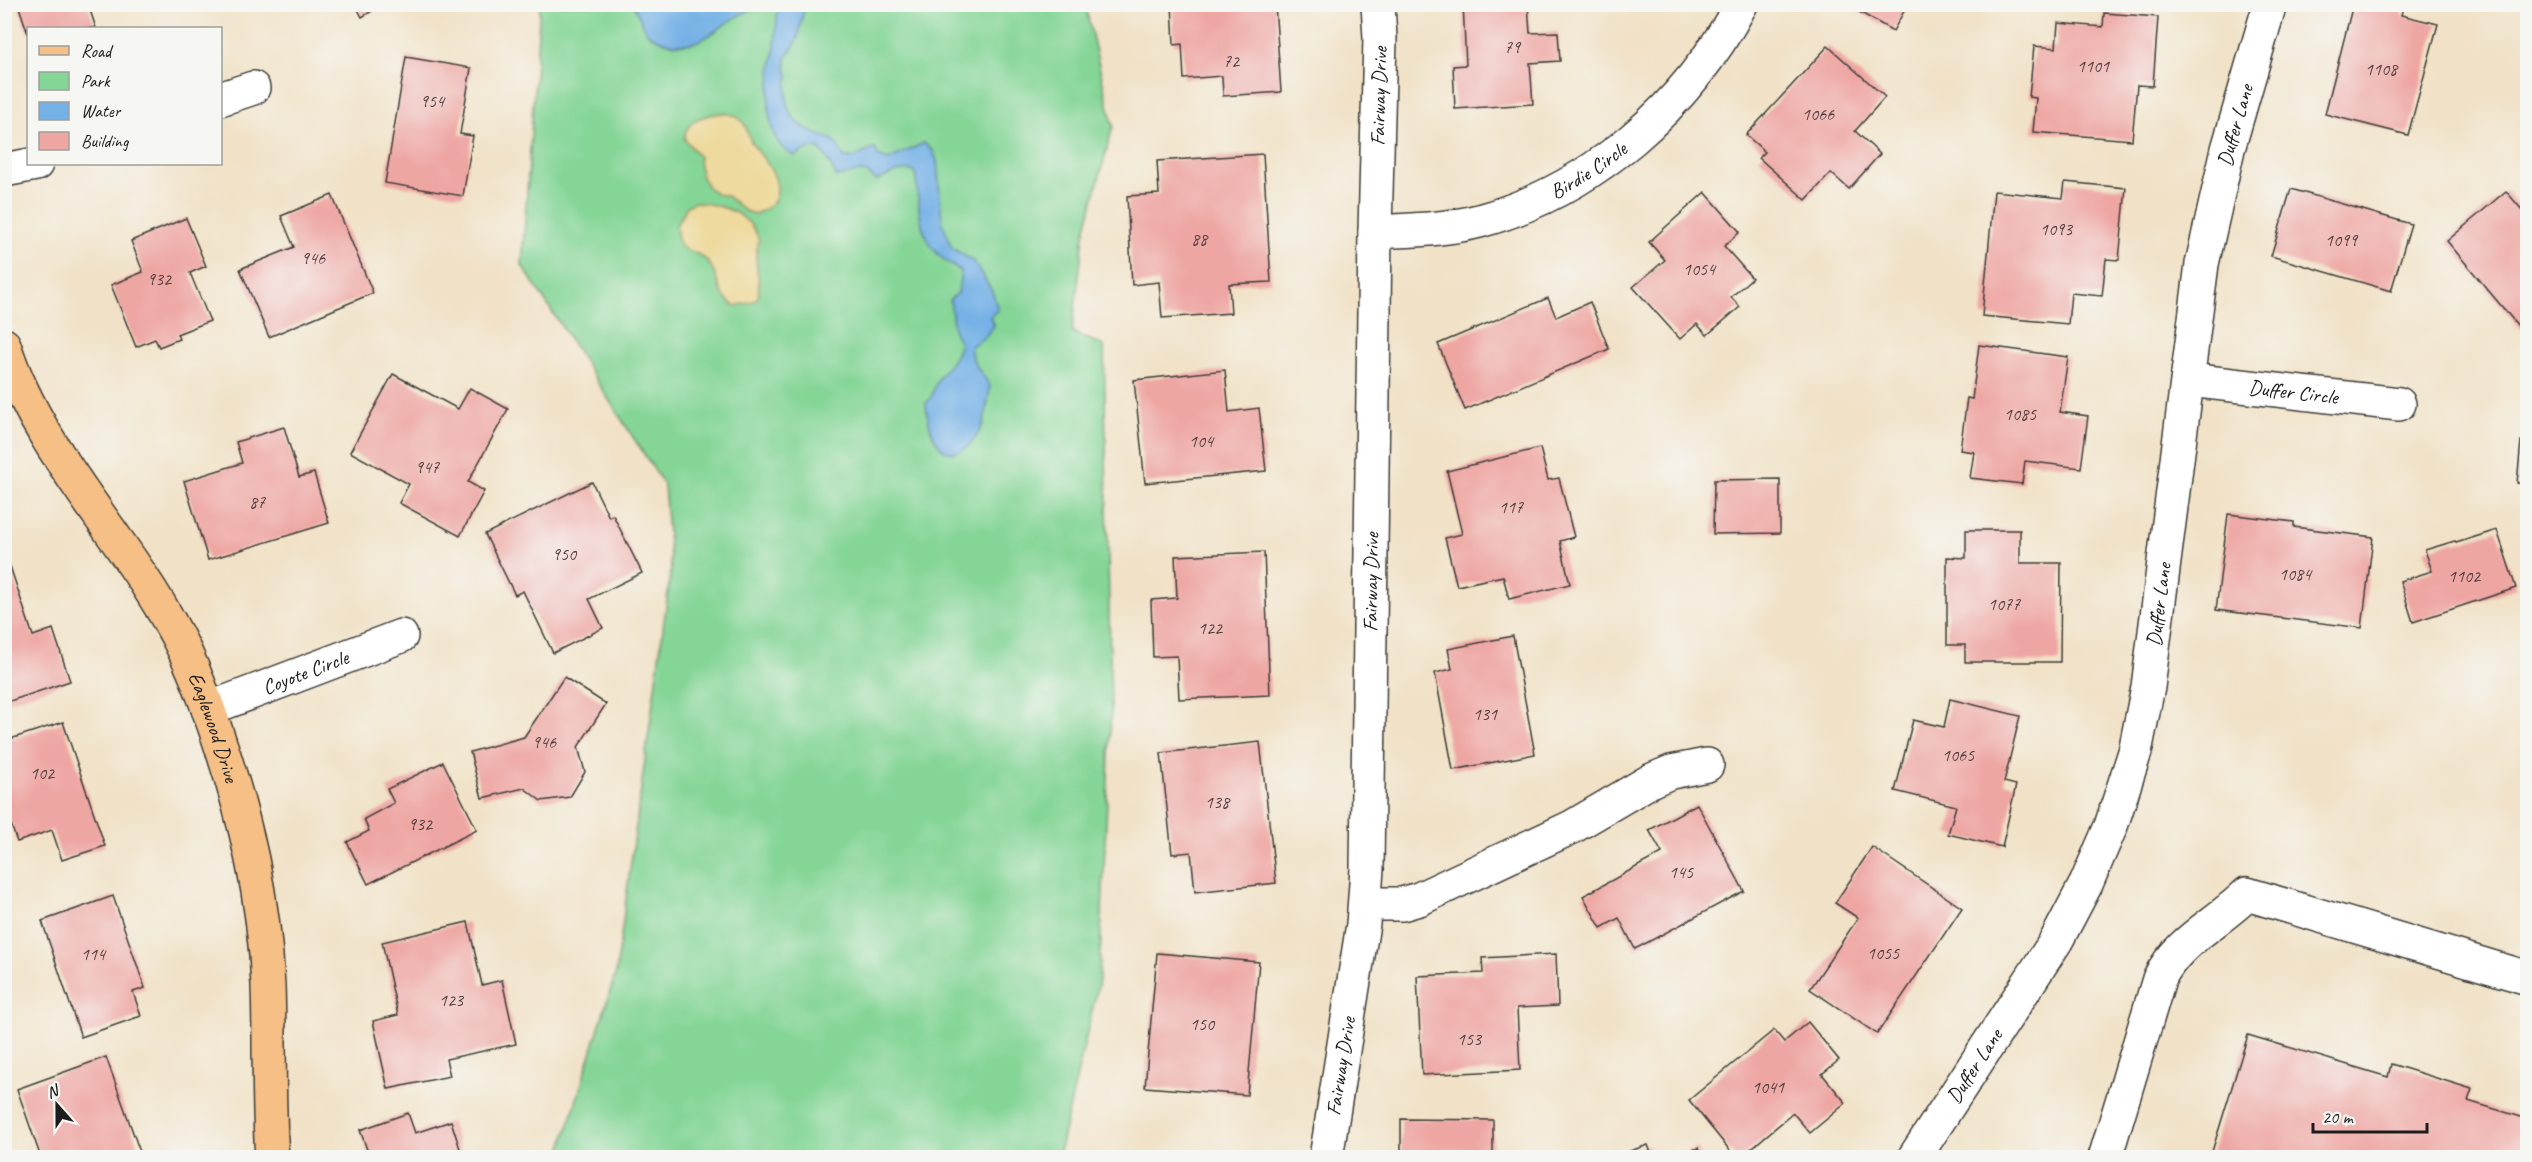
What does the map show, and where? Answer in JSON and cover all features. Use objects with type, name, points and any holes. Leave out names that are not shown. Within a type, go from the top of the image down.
[{"type":"main road","name":"Eaglewood Drive","points":[[4,345],[26,397],[50,441],[133,563],[176,633],[208,709],[239,804],[251,848],[258,888],[268,986],[272,1158]]},
{"type":"street","name":"Fairway Drive","points":[[1326,1158],[1365,904],[1380,38],[1378,4]]},
{"type":"street","name":"Birdie Circle","points":[[1375,232],[1441,229],[1480,220],[1548,194],[1595,167],[1633,140],[1667,107],[1700,69],[1729,28],[1741,4]]},
{"type":"street","name":"Duffer Lane","points":[[1914,1158],[2056,941],[2086,884],[2111,826],[2135,752],[2148,687],[2196,306],[2211,214],[2270,4]]},
{"type":"street","points":[[222,98],[253,88]]},
{"type":"street","points":[[4,170],[31,165]]},
{"type":"street","name":"Duffer Circle","points":[[2188,380],[2399,404]]},
{"type":"street","name":"Coyote Circle","points":[[208,709],[401,636]]},
{"type":"street","points":[[1365,904],[1402,904],[1419,899],[1572,827],[1652,780],[1671,772],[1707,765]]},
{"type":"street","points":[[2105,1158],[2159,979],[2165,966],[2187,942],[2228,913],[2247,894],[2528,978]]},
{"type":"green space","points":[[540,5],[1085,5],[1113,126],[1084,235],[1072,332],[1104,346],[1111,711],[1099,981],[1058,1157],[559,1157],[616,972],[671,570],[664,485],[522,265]]},
{"type":"sand","points":[[722,113],[736,116],[743,122],[751,141],[774,175],[777,190],[775,200],[755,214],[745,211],[727,196],[717,194],[708,187],[701,175],[699,157],[684,138],[693,122],[703,117]]},
{"type":"sand","points":[[695,202],[715,205],[733,212],[741,216],[754,230],[759,240],[756,255],[759,289],[758,297],[752,302],[735,306],[723,295],[708,262],[679,245],[676,226],[687,206]]},
{"type":"water","points":[[633,5],[806,5],[797,40],[785,62],[788,78],[786,94],[788,107],[799,124],[833,140],[844,158],[853,158],[875,148],[878,156],[888,160],[924,143],[933,151],[937,161],[942,221],[951,247],[974,262],[992,291],[998,309],[990,317],[994,326],[985,337],[971,346],[974,362],[990,386],[983,424],[967,447],[957,452],[948,452],[942,448],[932,432],[927,412],[926,403],[932,396],[940,376],[955,356],[960,343],[954,332],[950,299],[958,293],[961,271],[946,262],[928,241],[920,217],[915,172],[899,171],[875,181],[867,173],[862,172],[837,177],[819,149],[808,149],[795,156],[783,148],[770,122],[769,106],[778,8],[761,8],[747,12],[702,39],[675,44],[648,34]]},
{"type":"building","points":[[18,4],[88,4],[96,27],[27,27],[27,31]]},
{"type":"building","points":[[355,4],[384,4],[362,17]]},
{"type":"building","points":[[1172,4],[1275,4],[1281,92],[1223,96],[1222,76],[1184,79],[1182,44],[1174,45]]},
{"type":"building","points":[[1463,4],[1528,4],[1530,33],[1558,32],[1560,61],[1530,63],[1533,104],[1455,109],[1453,66],[1466,65]]},
{"type":"building","points":[[1845,4],[1908,4],[1893,31]]},
{"type":"building","points":[[2353,4],[2404,4],[2401,15],[2438,24],[2408,135],[2325,114]]},
{"type":"building","points":[[2104,13],[2158,17],[2153,86],[2137,85],[2132,140],[2033,132],[2036,98],[2029,97],[2034,46],[2056,48],[2058,23],[2103,27]]},
{"type":"building","points":[[1828,46],[1885,97],[1855,131],[1880,154],[1849,189],[1831,173],[1806,200],[1759,158],[1765,152],[1746,135]]},
{"type":"building","points":[[406,57],[471,68],[460,134],[473,136],[463,196],[385,183]]},
{"type":"building","points":[[1263,154],[1271,282],[1229,284],[1231,313],[1162,318],[1159,282],[1132,285],[1127,196],[1159,194],[1157,161]]},
{"type":"building","points":[[2065,182],[2126,188],[2119,260],[2106,259],[2102,296],[2071,293],[2068,324],[1982,316],[1994,191],[2063,198]]},
{"type":"building","points":[[2291,189],[2411,224],[2391,291],[2271,256]]},
{"type":"building","points":[[2506,191],[2528,217],[2528,331],[2524,333],[2447,241]]},
{"type":"building","points":[[1705,192],[1740,232],[1724,246],[1752,278],[1731,297],[1740,307],[1707,335],[1697,324],[1680,339],[1633,287],[1665,260],[1649,242]]},
{"type":"building","points":[[332,195],[373,293],[269,337],[240,269],[294,247],[281,216]]},
{"type":"building","points":[[186,218],[206,266],[190,273],[210,321],[177,334],[179,339],[159,347],[155,339],[136,347],[111,285],[143,272],[131,241]]},
{"type":"building","points":[[1548,298],[1556,317],[1590,302],[1609,349],[1465,410],[1438,344]]},
{"type":"building","points":[[1979,345],[2068,357],[2060,412],[2088,416],[2081,468],[2025,461],[2022,484],[1970,478],[1974,452],[1960,450],[1967,398],[1972,399]]},
{"type":"building","points":[[1225,370],[1229,412],[1259,408],[1266,471],[1145,483],[1134,380]]},
{"type":"building","points":[[393,374],[458,409],[470,388],[508,409],[468,482],[484,491],[460,536],[399,503],[409,484],[350,452]]},
{"type":"building","points":[[284,427],[299,477],[314,473],[329,523],[208,560],[184,481],[242,463],[236,442]]},
{"type":"building","points":[[2521,441],[2528,441],[2528,484],[2517,483]]},
{"type":"building","points":[[1540,448],[1548,480],[1559,478],[1574,537],[1560,541],[1570,584],[1509,599],[1503,576],[1457,586],[1445,538],[1462,534],[1447,471]]},
{"type":"building","points":[[1780,479],[1780,533],[1713,534],[1714,480]]},
{"type":"building","points":[[592,482],[609,517],[613,515],[642,573],[589,599],[603,628],[553,653],[523,591],[515,595],[485,534]]},
{"type":"building","points":[[2228,514],[2294,522],[2294,527],[2373,537],[2362,628],[2216,610]]},
{"type":"building","points":[[1966,530],[2020,530],[2020,563],[2061,563],[2060,662],[1965,662],[1965,645],[1947,645],[1947,557],[1966,558]]},
{"type":"building","points":[[2497,530],[2516,588],[2413,622],[2400,581],[2432,571],[2425,550]]},
{"type":"building","points":[[1264,552],[1270,695],[1179,699],[1177,656],[1153,657],[1151,600],[1177,598],[1175,556]]},
{"type":"building","points":[[8,560],[33,636],[53,629],[70,681],[4,703],[4,561]]},
{"type":"building","points":[[1513,636],[1535,754],[1453,770],[1435,673],[1452,669],[1448,649]]},
{"type":"building","points":[[564,677],[606,704],[578,747],[585,772],[570,797],[541,801],[524,788],[482,798],[470,752],[524,737]]},
{"type":"building","points":[[1950,699],[2020,716],[2004,782],[2016,785],[2002,847],[1948,834],[1956,806],[1895,791],[1913,720],[1944,727]]},
{"type":"building","points":[[63,722],[105,846],[62,860],[52,830],[17,842],[4,804],[4,741]]},
{"type":"building","points":[[1260,742],[1276,883],[1195,892],[1191,852],[1172,854],[1161,753]]},
{"type":"building","points":[[443,762],[477,830],[368,884],[347,842],[369,831],[364,819],[394,803],[387,789]]},
{"type":"building","points":[[1697,804],[1744,891],[1635,949],[1619,918],[1601,928],[1583,896],[1662,853],[1649,830]]},
{"type":"building","points":[[1872,847],[1962,908],[1877,1034],[1810,989],[1858,918],[1835,903]]},
{"type":"building","points":[[113,896],[145,988],[133,992],[141,1016],[81,1037],[42,921]]},
{"type":"building","points":[[468,922],[482,985],[502,980],[516,1044],[446,1059],[450,1076],[388,1089],[373,1021],[398,1015],[382,942]]},
{"type":"building","points":[[1157,953],[1259,962],[1247,1095],[1145,1087]]},
{"type":"building","points":[[1556,954],[1558,1006],[1517,1008],[1520,1070],[1422,1075],[1417,976],[1483,973],[1482,958]]},
{"type":"building","points":[[1808,1022],[1839,1060],[1822,1074],[1846,1103],[1810,1133],[1793,1113],[1740,1158],[1736,1158],[1689,1100],[1774,1030],[1784,1042]]},
{"type":"building","points":[[2248,1035],[2388,1077],[2391,1064],[2472,1089],[2468,1101],[2528,1119],[2528,1158],[2210,1158]]},
{"type":"building","points":[[106,1057],[140,1152],[124,1158],[41,1158],[17,1089]]},
{"type":"building","points":[[408,1113],[415,1133],[451,1121],[463,1158],[370,1158],[360,1130]]},
{"type":"building","points":[[1401,1119],[1493,1120],[1493,1158],[1401,1158]]},
{"type":"building","points":[[1648,1145],[1653,1158],[1623,1158],[1621,1154]]},
{"type":"building","points":[[1698,1148],[1701,1158],[1673,1158],[1673,1157]]},
{"type":"building","points":[[1125,1153],[1158,1156],[1158,1158],[1125,1158]]}]
